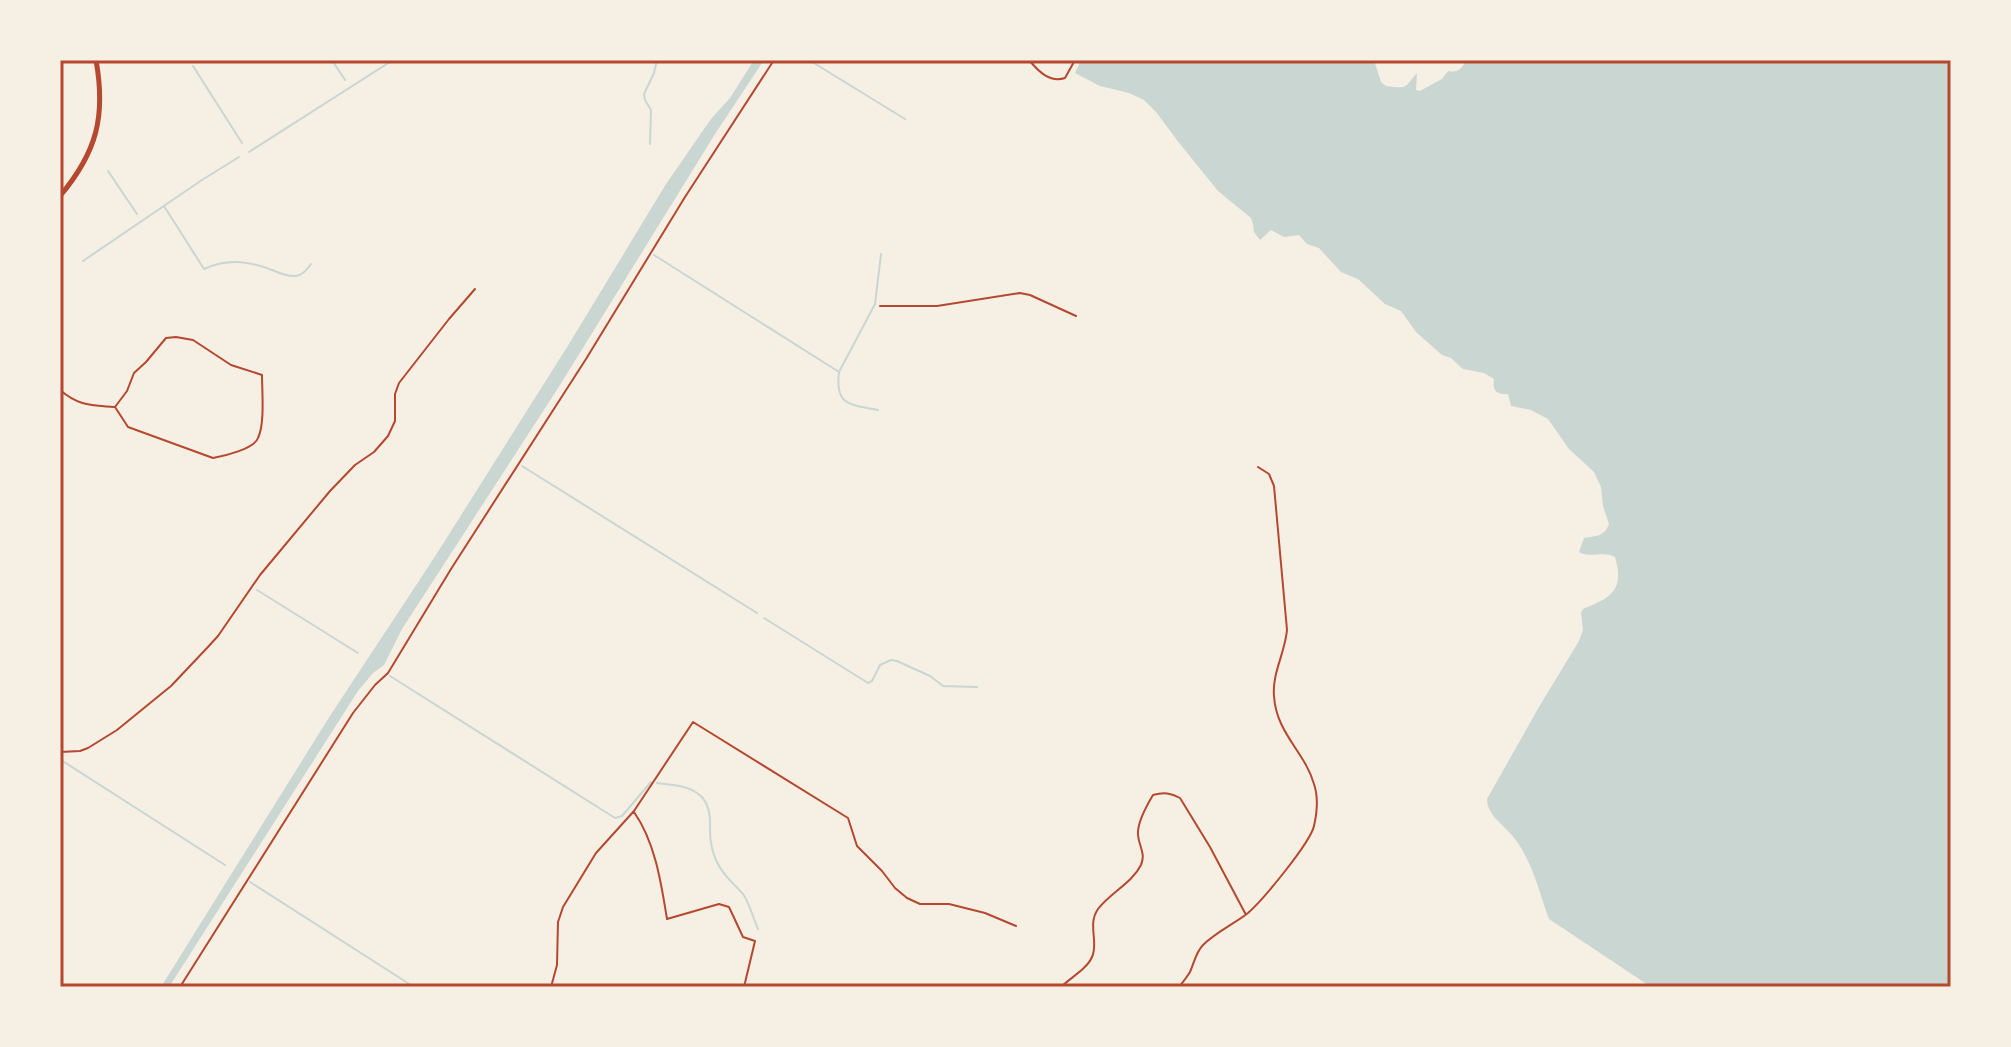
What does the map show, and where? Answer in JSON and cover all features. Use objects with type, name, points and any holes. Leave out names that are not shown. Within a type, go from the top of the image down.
[{"type":"street","points":[[60,196],[92,147],[100,114],[101,88],[96,60]]},
{"type":"lane","points":[[180,987],[353,713],[388,673],[774,60]]},
{"type":"lane","points":[[1029,60],[1040,73],[1057,80],[1065,78],[1075,60]]},
{"type":"lane","points":[[60,752],[88,748],[117,730],[171,686],[218,636],[260,575],[330,491],[388,436],[395,421],[395,394],[399,383],[475,289]]},
{"type":"lane","points":[[880,306],[937,306],[1020,293],[1076,316]]},
{"type":"lane","points":[[166,338],[193,340],[231,365],[262,375],[262,414],[258,439],[253,445],[222,457],[213,458],[128,427],[115,407],[127,391],[134,373],[166,338]]},
{"type":"lane","points":[[60,390],[74,401],[86,405],[115,407]]},
{"type":"lane","points":[[1179,987],[1188,976],[1201,946],[1258,903],[1314,828],[1317,801],[1314,783],[1285,734],[1275,707],[1273,692],[1276,672],[1287,630],[1274,486],[1269,474],[1258,467]]},
{"type":"lane","points":[[551,987],[557,965],[558,922],[563,907],[596,853],[634,811],[693,722],[848,818],[857,846],[907,898],[920,904],[949,904],[985,913],[1016,926]]},
{"type":"lane","points":[[1061,987],[1093,956],[1095,912],[1141,866],[1144,854],[1138,832],[1153,795],[1163,792],[1180,798],[1246,915]]},
{"type":"lane","points":[[634,811],[644,826],[657,866],[667,919],[719,904],[729,907],[743,937],[755,941],[744,987]]},
{"type":"shaded area","points":[[754,60],[764,60],[402,629],[384,665],[358,691],[169,987],[161,987],[328,719],[569,344],[666,184],[711,119],[730,98]]},
{"type":"shaded area","points":[[1081,60],[1374,60],[1381,82],[1386,86],[1405,86],[1417,73],[1416,90],[1420,91],[1442,79],[1448,71],[1459,70],[1466,60],[1951,60],[1951,987],[1651,987],[1549,919],[1526,858],[1515,839],[1493,816],[1487,799],[1579,641],[1583,630],[1583,609],[1601,601],[1617,585],[1615,557],[1579,552],[1584,538],[1602,534],[1609,524],[1601,487],[1594,472],[1569,449],[1548,419],[1531,410],[1511,406],[1508,394],[1498,393],[1495,389],[1494,379],[1484,373],[1463,369],[1451,358],[1442,355],[1416,332],[1401,311],[1385,304],[1358,279],[1341,272],[1319,248],[1307,244],[1299,235],[1284,237],[1271,230],[1260,240],[1254,232],[1251,218],[1218,191],[1156,112],[1144,100],[1100,86],[1075,73]]},
{"type":"waterway","points":[[332,60],[345,80]]},
{"type":"waterway","points":[[249,152],[393,60]]},
{"type":"waterway","points":[[650,144],[651,110],[644,94],[657,60]]},
{"type":"waterway","points":[[809,60],[905,119]]},
{"type":"waterway","points":[[193,66],[242,143]]},
{"type":"waterway","points":[[83,261],[239,157]]},
{"type":"waterway","points":[[108,171],[137,214]]},
{"type":"waterway","points":[[164,206],[204,269],[221,263],[238,262],[293,276],[303,273],[311,264]]},
{"type":"waterway","points":[[839,372],[875,304],[881,254]]},
{"type":"waterway","points":[[654,255],[839,372],[839,391],[846,402],[878,410]]},
{"type":"waterway","points":[[522,466],[757,613]]},
{"type":"waterway","points":[[257,590],[358,653]]},
{"type":"waterway","points":[[764,618],[868,683],[880,665],[891,660],[930,676],[943,686],[977,687]]},
{"type":"waterway","points":[[390,676],[615,818],[622,816],[651,782]]},
{"type":"waterway","points":[[61,760],[225,865]]},
{"type":"waterway","points":[[657,783],[694,791],[706,802],[714,855],[721,870],[743,894],[758,929]]},
{"type":"waterway","points":[[250,882],[414,987]]}]
